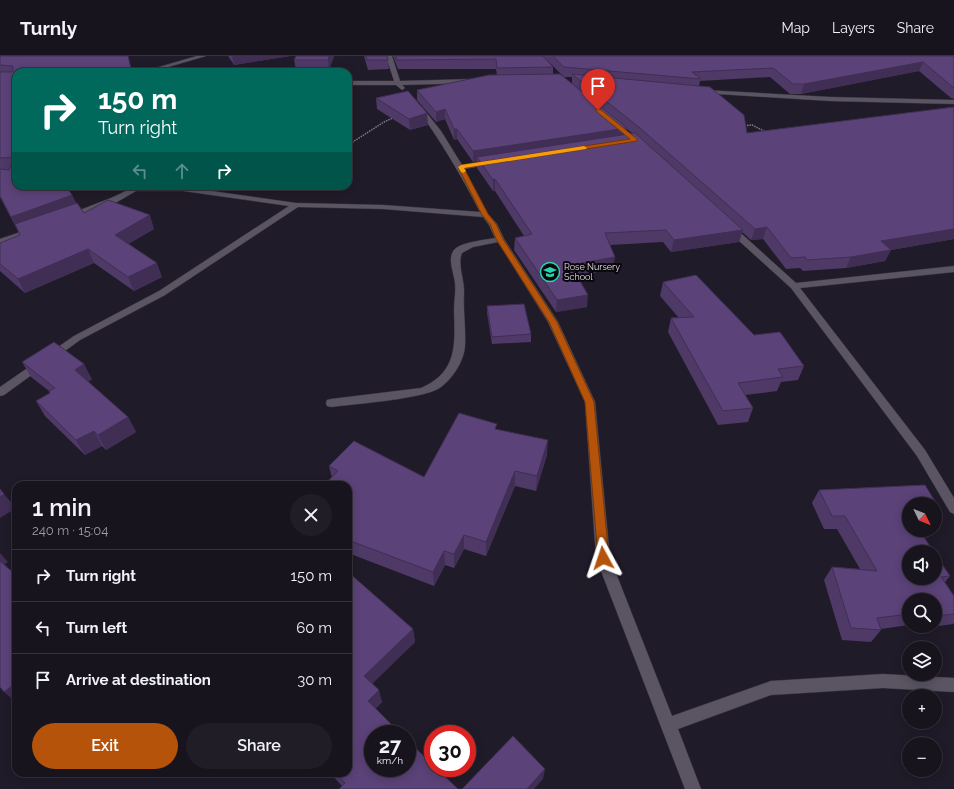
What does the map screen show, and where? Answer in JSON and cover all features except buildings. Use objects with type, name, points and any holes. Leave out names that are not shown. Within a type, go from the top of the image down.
[{"type":"street","points":[[160,68],[203,56]]},
{"type":"street","points":[[389,56],[398,83],[407,93]]},
{"type":"street","points":[[352,83],[480,81]]},
{"type":"street","points":[[699,92],[807,98],[954,102]]},
{"type":"street","points":[[418,106],[440,132],[461,167],[485,215],[493,224],[500,239],[553,322],[590,402],[603,558],[693,789]]},
{"type":"street","points":[[461,167],[498,161]]},
{"type":"street","points":[[64,219],[114,200],[133,190]]},
{"type":"street","points":[[190,190],[296,205],[382,207],[485,215]]},
{"type":"street","points":[[0,392],[77,338],[162,292],[296,205]]},
{"type":"street","points":[[723,221],[794,286],[921,453],[954,509]]},
{"type":"street","points":[[0,242],[43,227]]},
{"type":"street","points":[[331,403],[423,392],[438,385],[449,372],[457,359],[460,346],[460,284],[455,258],[458,251],[471,246],[500,239]]},
{"type":"street","points":[[794,286],[954,269]]},
{"type":"street","points":[[668,725],[771,688],[883,681],[954,685]]},
{"type":"path","points":[[352,142],[384,122],[418,106]]},
{"type":"path","points":[[738,126],[752,125],[767,133]]},
{"type":"slow traffic","points":[[463,171],[461,167],[584,148]]},
{"type":"place","name":"Rose Nursery School","points":[[550,272]]},
{"type":"route","points":[[598,110],[635,140],[461,167],[485,215],[493,224],[500,239],[553,322],[590,402],[603,558]]}]
